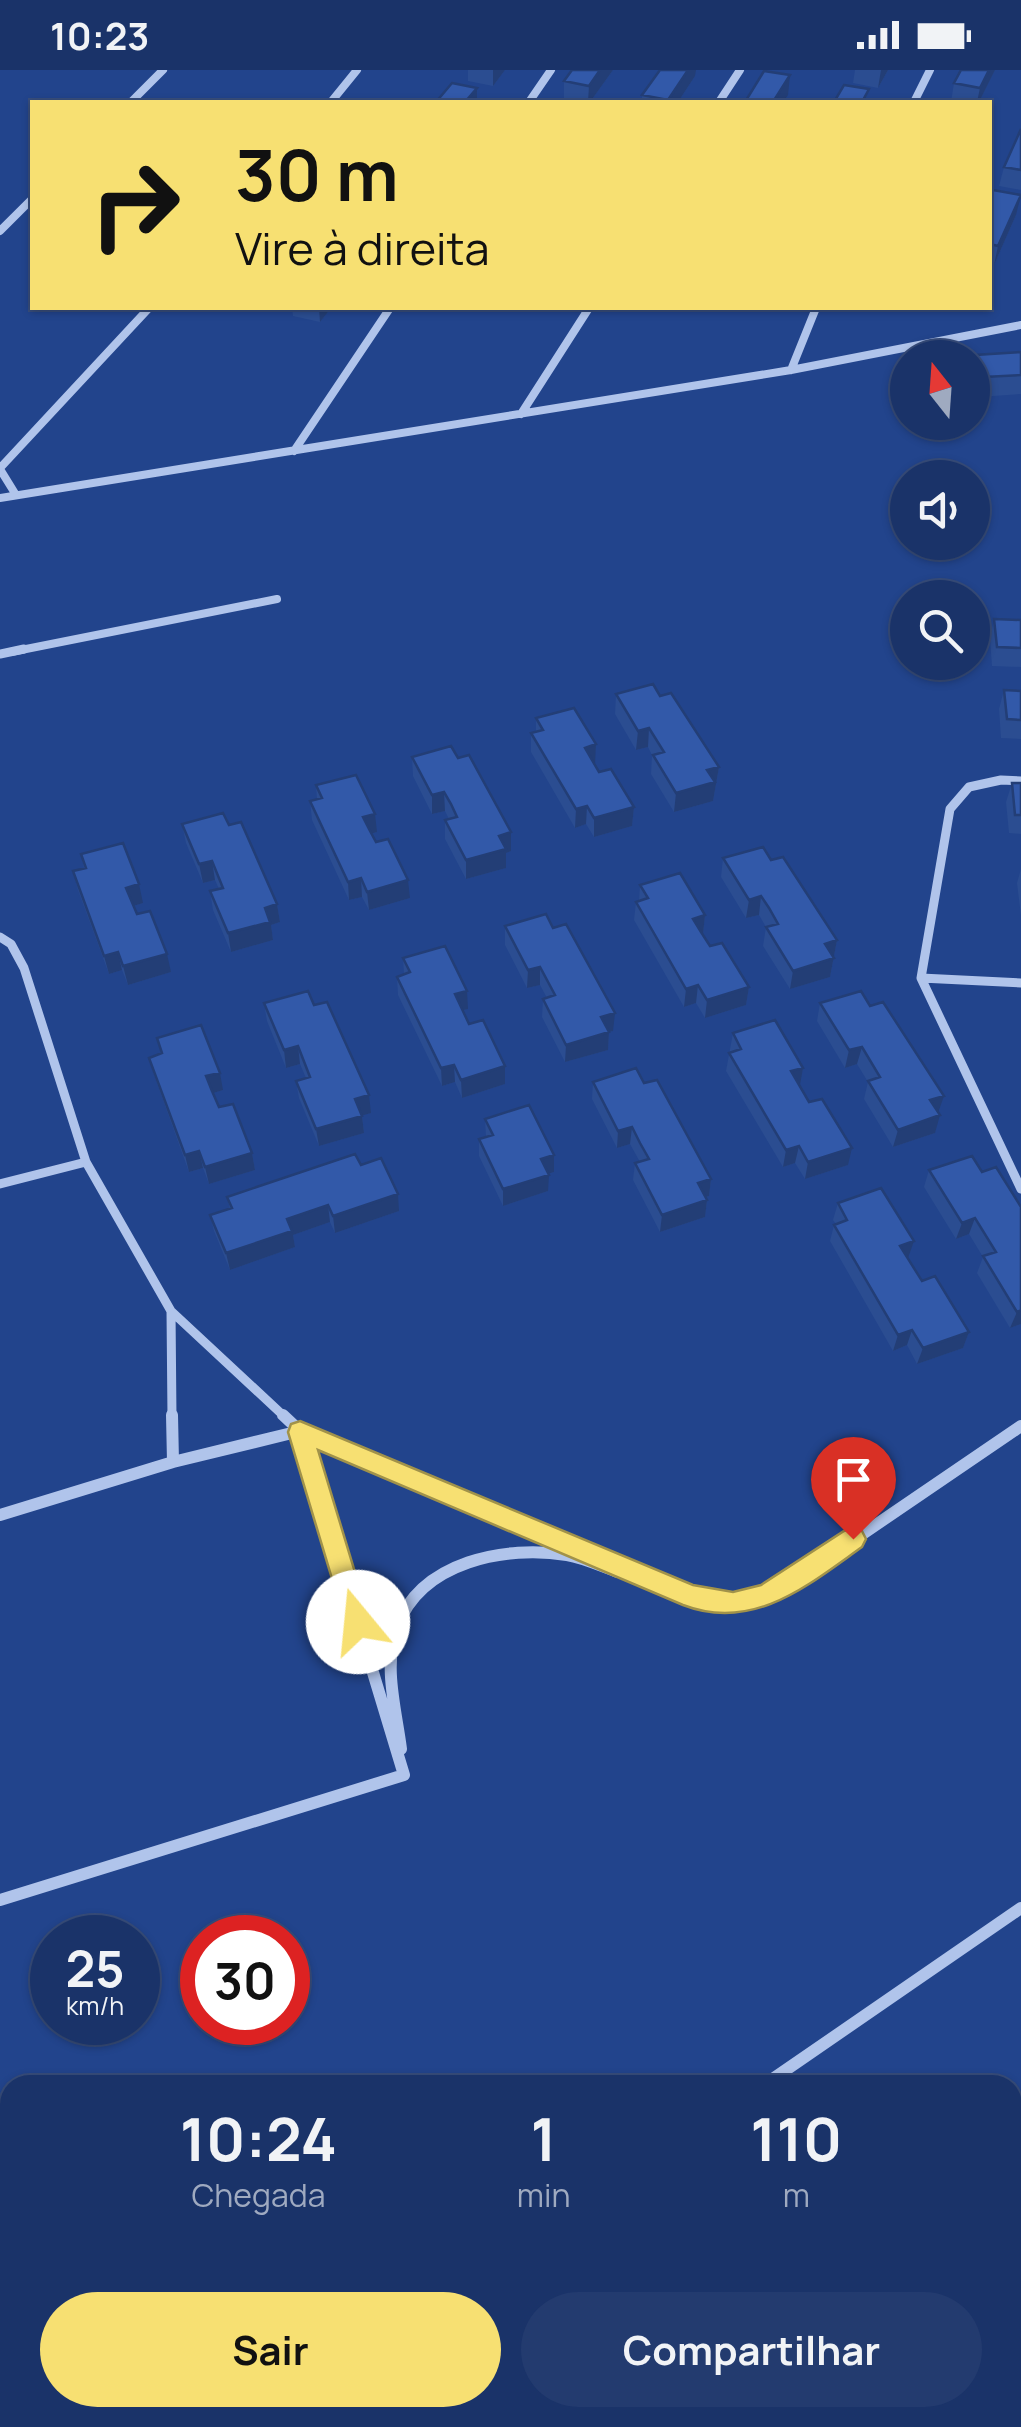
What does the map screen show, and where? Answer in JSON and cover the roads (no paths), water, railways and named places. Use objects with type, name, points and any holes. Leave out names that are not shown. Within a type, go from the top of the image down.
[{"type":"street","points":[[133,100],[162,70]]},
{"type":"street","points":[[333,100],[358,70]]},
{"type":"street","points":[[530,100],[551,70]]},
{"type":"street","points":[[721,100],[740,70]]},
{"type":"street","points":[[915,100],[930,70]]},
{"type":"street","points":[[0,231],[30,202]]},
{"type":"street","points":[[16,496],[0,468],[147,310]]},
{"type":"street","points":[[294,451],[389,310]]},
{"type":"street","points":[[522,414],[588,310]]},
{"type":"street","points":[[791,370],[815,310]]},
{"type":"street","points":[[0,498],[791,370],[1021,325]]},
{"type":"street","points":[[0,654],[277,600]]},
{"type":"street","points":[[1021,781],[1000,780],[968,787],[950,809],[920,978],[1021,1189]]},
{"type":"street","points":[[0,937],[11,944],[24,968],[86,1162],[171,1312],[300,1432],[692,1596]]},
{"type":"street","points":[[920,978],[1021,983]]},
{"type":"street","points":[[0,1184],[86,1162]]},
{"type":"street","points":[[171,1312],[174,1462]]},
{"type":"street","points":[[404,1775],[390,1656],[404,1606],[446,1569],[500,1554],[566,1554],[692,1596],[733,1604],[764,1596],[792,1582],[1021,1426]]},
{"type":"street","points":[[0,1515],[174,1462],[300,1432]]},
{"type":"street","points":[[300,1432],[404,1775]]},
{"type":"street","points":[[0,1900],[404,1775]]},
{"type":"street","points":[[779,2075],[1021,1908]]}]
